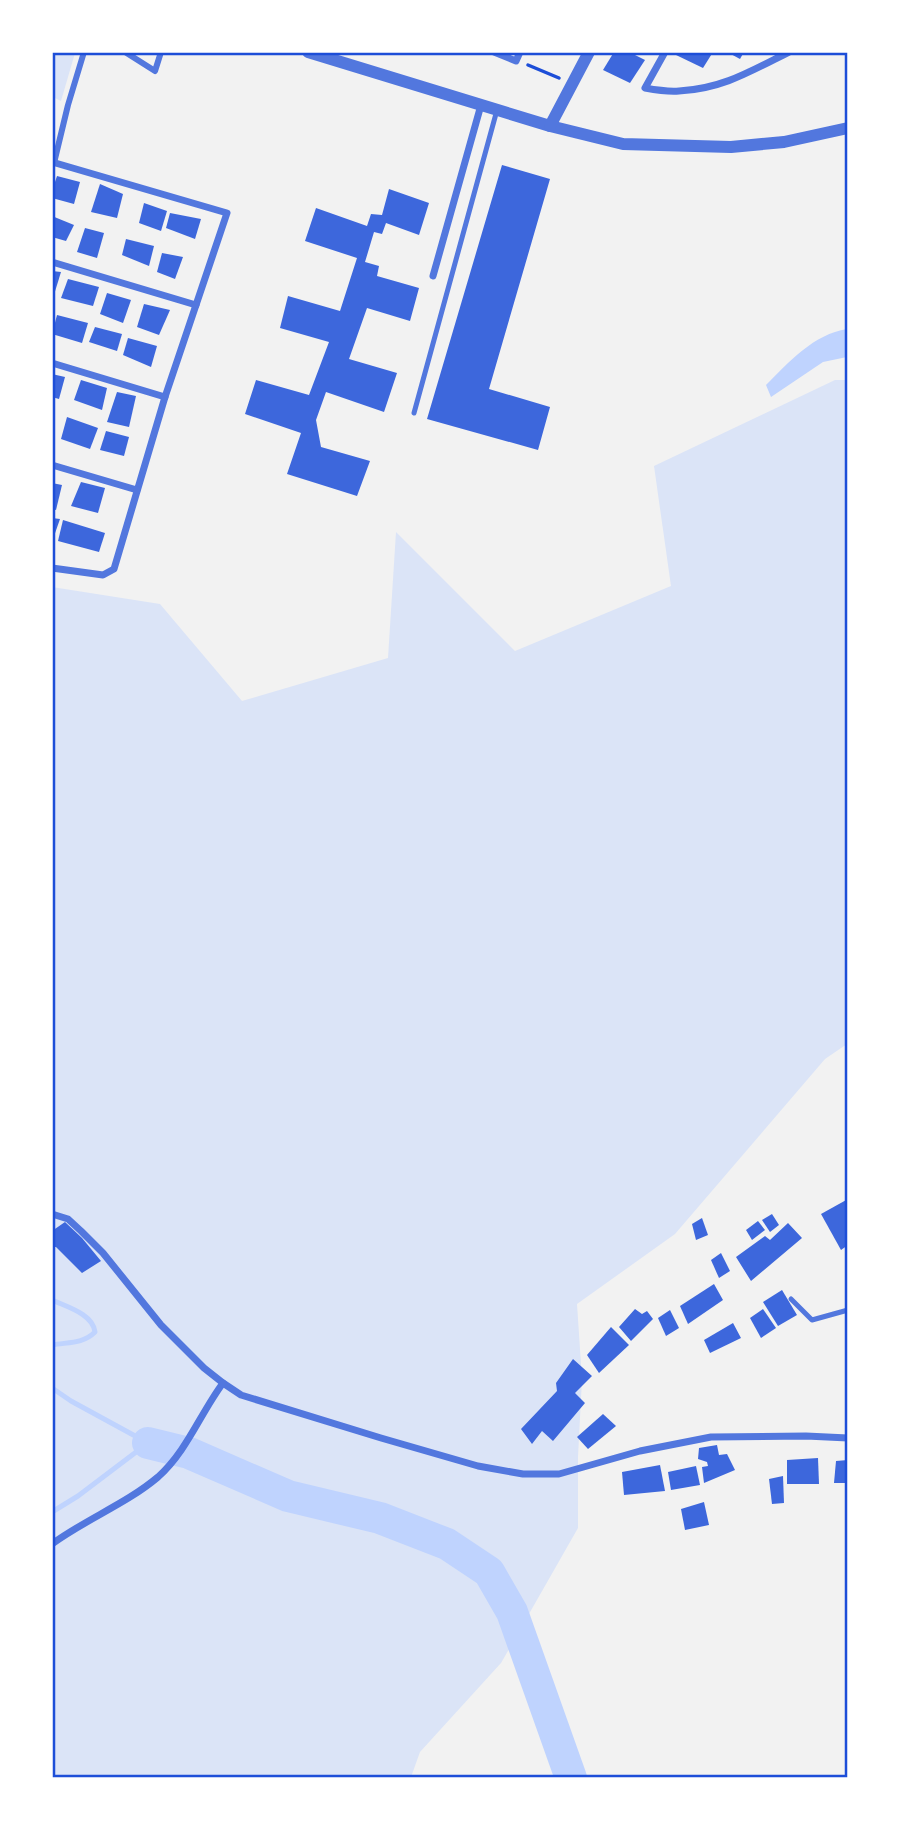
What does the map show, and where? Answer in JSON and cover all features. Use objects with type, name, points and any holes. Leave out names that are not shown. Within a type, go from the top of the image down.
[{"type":"street","points":[[52,568],[103,575],[114,569],[165,397],[227,213],[53,162],[84,52]]},
{"type":"street","points":[[125,52],[155,71],[161,52]]},
{"type":"street","points":[[308,52],[550,126],[623,144],[731,146],[784,142],[848,128]]},
{"type":"street","points":[[494,52],[516,61],[520,52]]},
{"type":"street","points":[[550,126],[589,52]]},
{"type":"street","points":[[665,52],[646,88],[677,92],[711,87],[753,72],[786,53]]},
{"type":"street","points":[[433,276],[481,105]]},
{"type":"street","points":[[52,261],[196,305]]},
{"type":"street","points":[[52,363],[165,397]]},
{"type":"street","points":[[52,465],[138,490]]},
{"type":"street","points":[[52,1214],[68,1219],[92,1241],[161,1325],[204,1368],[241,1395],[478,1466],[523,1474],[559,1474],[640,1451],[711,1437],[848,1438]]},
{"type":"street","points":[[52,1545],[158,1476],[189,1438],[223,1383]]},
{"type":"lane","points":[[414,413],[497,110]]},
{"type":"lane","points":[[791,1299],[812,1320],[848,1310]]},
{"type":"path","points":[[516,61],[573,83]]},
{"type":"shaded area","points":[[52,53],[75,53],[61,101],[53,97]]},
{"type":"shaded area","points":[[835,380],[847,380],[847,1044],[825,1059],[675,1234],[577,1304],[582,1379],[578,1528],[501,1663],[420,1752],[411,1777],[53,1777],[52,587],[160,604],[242,701],[388,658],[396,532],[515,651],[671,586],[654,466]]},
{"type":"water","points":[[847,329],[847,357],[823,362],[771,397],[766,385],[793,358],[824,337]]},
{"type":"building","points":[[614,52],[629,52],[645,60],[630,83],[603,70]]},
{"type":"building","points":[[677,52],[713,52],[703,68],[676,55]]},
{"type":"building","points":[[727,52],[744,52],[740,59]]},
{"type":"building","points":[[502,165],[550,179],[489,389],[550,407],[538,450],[427,419]]},
{"type":"building","points":[[57,176],[80,182],[74,204],[52,198]]},
{"type":"building","points":[[100,184],[123,194],[117,218],[91,212]]},
{"type":"building","points":[[389,189],[429,203],[419,235],[386,223],[382,234],[374,232],[365,262],[379,266],[377,276],[419,288],[410,321],[367,308],[349,359],[397,373],[384,412],[326,392],[316,420],[321,447],[370,461],[357,496],[287,474],[301,433],[245,414],[256,380],[309,395],[329,342],[280,328],[288,296],[340,311],[357,258],[305,241],[316,208],[367,226],[371,214],[382,215]]},
{"type":"building","points":[[144,203],[167,211],[161,231],[139,223]]},
{"type":"building","points":[[170,213],[201,219],[195,239],[166,228]]},
{"type":"building","points":[[52,216],[74,225],[66,241],[52,237]]},
{"type":"building","points":[[85,228],[104,233],[97,258],[77,252]]},
{"type":"building","points":[[126,239],[154,246],[149,266],[122,255]]},
{"type":"building","points":[[162,253],[183,257],[175,279],[157,272]]},
{"type":"building","points":[[52,271],[61,272],[53,298],[52,297]]},
{"type":"building","points":[[68,279],[99,287],[93,306],[61,298]]},
{"type":"building","points":[[107,293],[131,300],[123,323],[100,314]]},
{"type":"building","points":[[144,304],[170,310],[159,335],[137,327]]},
{"type":"building","points":[[57,315],[88,323],[82,343],[52,334]]},
{"type":"building","points":[[95,327],[122,334],[117,351],[89,342]]},
{"type":"building","points":[[128,338],[157,346],[151,367],[123,355]]},
{"type":"building","points":[[52,374],[65,377],[59,399],[52,397]]},
{"type":"building","points":[[81,380],[107,388],[102,410],[74,400]]},
{"type":"building","points":[[117,392],[136,396],[129,427],[107,422]]},
{"type":"building","points":[[67,417],[98,428],[90,449],[61,439]]},
{"type":"building","points":[[106,431],[129,437],[124,456],[100,450]]},
{"type":"building","points":[[81,482],[105,488],[98,513],[71,506]]},
{"type":"building","points":[[52,483],[62,485],[56,510],[52,509]]},
{"type":"building","points":[[52,518],[60,519],[53,539],[52,539]]},
{"type":"building","points":[[63,520],[105,533],[99,552],[58,541]]},
{"type":"building","points":[[848,1199],[848,1245],[841,1250],[821,1214]]},
{"type":"building","points":[[772,1214],[779,1225],[770,1232],[762,1220]]},
{"type":"building","points":[[702,1218],[708,1235],[696,1240],[692,1224]]},
{"type":"building","points":[[758,1221],[765,1230],[752,1240],[746,1230]]},
{"type":"building","points":[[65,1222],[101,1261],[82,1273],[56,1247],[52,1247],[52,1231]]},
{"type":"building","points":[[788,1223],[802,1238],[751,1281],[736,1257],[765,1236],[770,1240]]},
{"type":"building","points":[[721,1253],[730,1271],[719,1278],[711,1260]]},
{"type":"building","points":[[714,1284],[723,1300],[688,1324],[680,1306]]},
{"type":"building","points":[[782,1290],[797,1315],[778,1326],[763,1302]]},
{"type":"building","points":[[635,1309],[642,1314],[647,1311],[653,1319],[631,1341],[619,1327]]},
{"type":"building","points":[[763,1309],[776,1328],[761,1338],[750,1318]]},
{"type":"building","points":[[670,1310],[679,1328],[666,1336],[658,1318]]},
{"type":"building","points":[[733,1323],[741,1338],[710,1353],[704,1340]]},
{"type":"building","points":[[611,1327],[629,1345],[599,1373],[587,1355]]},
{"type":"building","points":[[573,1359],[592,1376],[575,1393],[585,1403],[553,1441],[542,1431],[532,1444],[521,1429],[557,1391],[556,1383]]},
{"type":"building","points":[[603,1414],[616,1426],[588,1449],[577,1437]]},
{"type":"building","points":[[717,1445],[719,1455],[727,1454],[735,1470],[704,1483],[702,1467],[708,1466],[707,1462],[698,1459],[699,1448]]},
{"type":"building","points":[[818,1458],[819,1484],[787,1484],[787,1460]]},
{"type":"building","points":[[848,1460],[848,1483],[834,1483],[836,1461]]},
{"type":"building","points":[[660,1465],[665,1491],[624,1495],[622,1472]]},
{"type":"building","points":[[696,1466],[700,1485],[671,1490],[668,1472]]},
{"type":"building","points":[[783,1476],[784,1503],[772,1504],[769,1479]]},
{"type":"building","points":[[704,1502],[709,1525],[685,1530],[681,1509]]},
{"type":"waterway","points":[[52,1300],[72,1308],[90,1320],[95,1332],[80,1341],[52,1345]]},
{"type":"waterway","points":[[52,1388],[148,1443],[78,1496],[52,1512]]},
{"type":"waterway","points":[[148,1443],[189,1453],[288,1496],[380,1518],[447,1544],[489,1572],[512,1612],[571,1778]]}]
